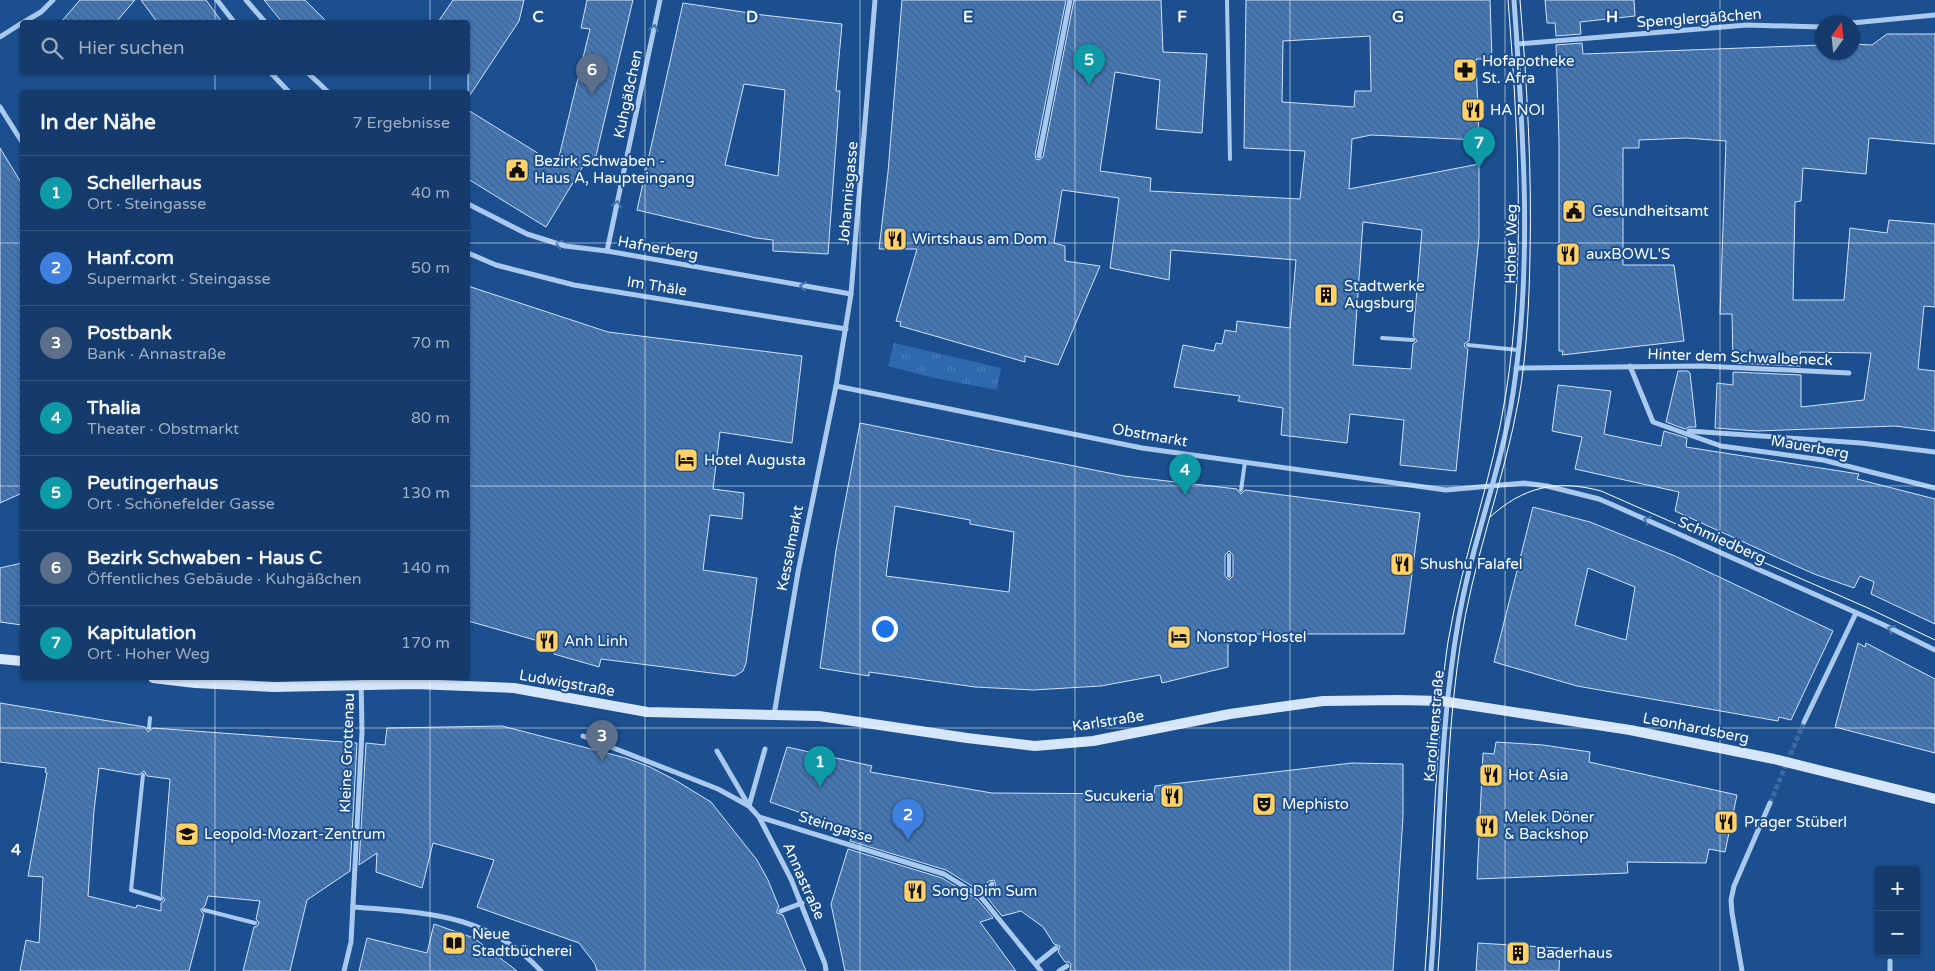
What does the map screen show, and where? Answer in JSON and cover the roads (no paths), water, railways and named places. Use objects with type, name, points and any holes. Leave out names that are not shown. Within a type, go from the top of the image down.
[{"type":"street","points":[[28,20],[41,12],[53,0]]},
{"type":"street","points":[[217,0],[232,20]]},
{"type":"street","points":[[246,0],[263,20]]},
{"type":"street","name":"Kuhgäßchen","points":[[607,251],[660,0]]},
{"type":"street","name":"Johannisgasse","points":[[836,386],[851,294],[875,0]]},
{"type":"street","points":[[1039,156],[1070,0]]},
{"type":"street","name":"Hoher Weg","points":[[1492,486],[1508,421],[1516,368],[1523,277],[1523,127],[1514,0]]},
{"type":"street","points":[[1860,22],[1935,15]]},
{"type":"street","points":[[0,37],[20,25]]},
{"type":"street","name":"Spenglergäßchen","points":[[1517,44],[1747,25],[1815,26]]},
{"type":"street","points":[[273,75],[287,90]]},
{"type":"street","points":[[310,75],[326,90]]},
{"type":"street","points":[[0,107],[20,139]]},
{"type":"street","name":"Hafnerberg","points":[[470,205],[527,234],[565,246],[607,251],[851,294]]},
{"type":"street","name":"Im Thäle","points":[[470,254],[496,265],[574,285],[846,329]]},
{"type":"street","name":"Mauerberg","points":[[1630,366],[1653,422],[1681,430],[1721,446],[1823,460],[1935,488]]},
{"type":"street","name":"Hinter dem Schwalbeneck","points":[[1516,368],[1702,366],[1849,373]]},
{"type":"street","name":"Obstmarkt","points":[[836,386],[1142,448],[1446,490],[1492,486]]},
{"type":"street","name":"Kesselmarkt","points":[[774,715],[798,572],[836,386]]},
{"type":"street","name":"Mauerberg","points":[[1681,430],[1861,443],[1935,452]]},
{"type":"street","name":"Schmiedberg","points":[[1492,486],[1524,483],[1547,486],[1600,499],[1935,650]]},
{"type":"street","name":"Karolinenstraße","points":[[1431,971],[1448,702],[1460,610],[1492,486]]},
{"type":"street","points":[[1804,722],[1856,613]]},
{"type":"street","points":[[0,658],[20,661]]},
{"type":"street","name":"Ludwigstraße","points":[[170,680],[274,687],[361,681],[514,688],[647,712],[774,715]]},
{"type":"street","name":"Kleine Grottenau","points":[[344,971],[351,942],[362,732],[361,681]]},
{"type":"street","name":"Karlstraße","points":[[774,715],[837,718],[967,738],[1036,746],[1093,741],[1230,714],[1323,701],[1398,700],[1448,702]]},
{"type":"street","name":"Leonhardsberg","points":[[1448,702],[1630,730],[1774,759],[1935,799]]},
{"type":"street","name":"Annastraße","points":[[584,736],[718,789],[749,806]]},
{"type":"street","points":[[749,806],[764,749]]},
{"type":"street","name":"Annastraße","points":[[717,750],[749,806],[759,817],[802,904],[826,971]]},
{"type":"street","points":[[1742,971],[1731,900],[1734,886],[1770,803]]},
{"type":"street","name":"Steingasse","points":[[759,817],[944,874],[981,897],[1041,971]]},
{"type":"street","points":[[981,897],[992,884]]},
{"type":"street","points":[[781,911],[802,904]]},
{"type":"street","points":[[353,907],[430,914],[465,922],[495,934],[515,946],[541,971]]},
{"type":"street","points":[[1036,964],[1056,948]]},
{"type":"street","points":[[1890,962],[1890,971]]},
{"type":"street","points":[[1059,971],[1067,966]]},
{"type":"lane","points":[[1227,0],[1230,159]]},
{"type":"lane","points":[[1382,338],[1413,340]]},
{"type":"lane","points":[[1468,346],[1518,350]]},
{"type":"lane","points":[[1241,490],[1245,462]]},
{"type":"lane","points":[[1229,555],[1229,576]]},
{"type":"lane","points":[[149,728],[150,718]]},
{"type":"lane","points":[[143,775],[131,890],[161,899]]},
{"type":"lane","points":[[204,910],[255,923]]},
{"type":"tunnel","points":[[1770,803],[1804,722]]},
{"type":"tram line","points":[[1425,971],[1442,691],[1446,654],[1461,579],[1486,487],[1500,424],[1512,345],[1518,247],[1518,197],[1515,97],[1508,0]]},
{"type":"tram line","points":[[1438,971],[1448,768],[1460,647],[1472,584],[1513,429],[1526,345],[1530,274],[1530,160],[1520,0]]},
{"type":"tram line","points":[[1490,517],[1515,499],[1541,488],[1570,486],[1601,491],[1868,608],[1935,640]]},
{"type":"place","name":"Hofapotheke St. Afra","points":[[1465,70]]},
{"type":"place","name":"Peutingerhaus","points":[[1089,85]]},
{"type":"place","name":"Bezirk Schwaben - Haus C","points":[[592,95]]},
{"type":"place","name":"HA NOI","points":[[1473,110]]},
{"type":"place","name":"Kapitulation","points":[[1479,168]]},
{"type":"place","name":"Bezirk Schwaben - Haus A, Haupteingang","points":[[517,170]]},
{"type":"place","name":"Gesundheitsamt","points":[[1574,211]]},
{"type":"place","name":"Wirtshaus am Dom","points":[[895,239]]},
{"type":"place","name":"auxBOWL'S","points":[[1568,254]]},
{"type":"place","name":"Stadtwerke Augsburg","points":[[1326,295]]},
{"type":"place","name":"Hotel Augusta","points":[[686,460]]},
{"type":"place","name":"Thalia","points":[[1185,495]]},
{"type":"place","name":"Shushu Falafel","points":[[1402,564]]},
{"type":"place","name":"Nonstop Hostel","points":[[1179,637]]},
{"type":"place","name":"Anh Linh","points":[[547,641]]},
{"type":"place","name":"Postbank","points":[[602,761]]},
{"type":"place","name":"Hot Asia","points":[[1491,775]]},
{"type":"place","name":"Schellerhaus","points":[[820,787]]},
{"type":"place","name":"Sucukeria","points":[[1172,796]]},
{"type":"place","name":"Mephisto","points":[[1264,804]]},
{"type":"place","name":"Prager Stüberl","points":[[1726,822]]},
{"type":"place","name":"Melek Döner & Backshop","points":[[1487,826]]},
{"type":"place","name":"Leopold-Mozart-Zentrum","points":[[187,834]]},
{"type":"place","name":"Hanf.com","points":[[908,840]]},
{"type":"place","name":"Song Dim Sum","points":[[915,891]]},
{"type":"place","name":"Neue Stadtbücherei","points":[[454,943]]},
{"type":"place","name":"Baderhaus","points":[[1518,953]]}]
